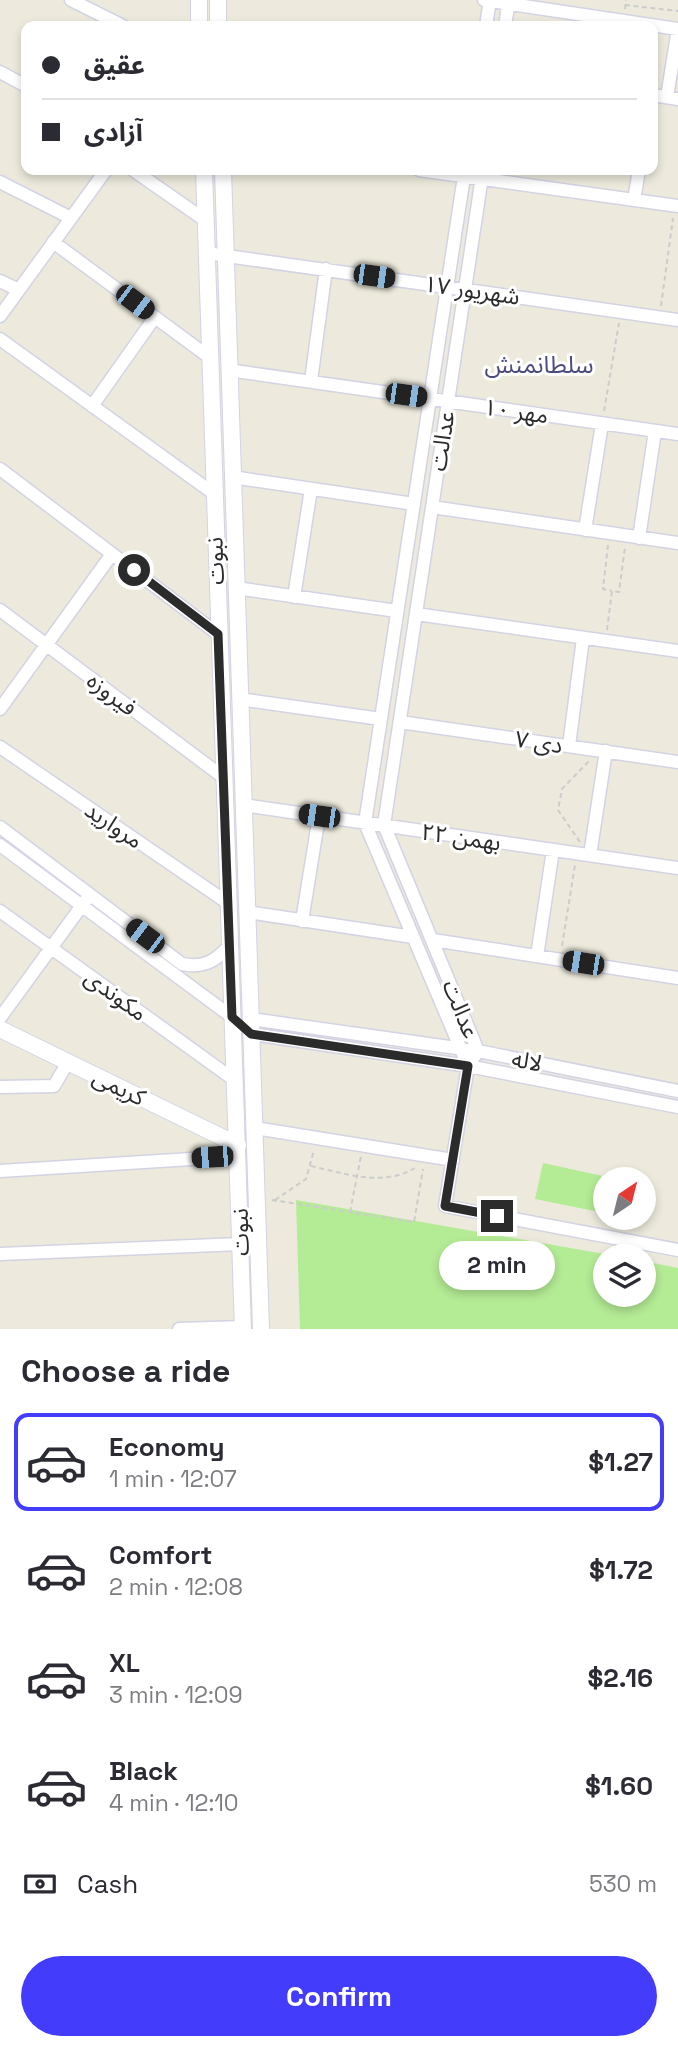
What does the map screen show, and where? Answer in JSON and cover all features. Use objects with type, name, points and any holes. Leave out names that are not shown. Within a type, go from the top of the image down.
[{"type":"street","points":[[71,0],[112,21]]},
{"type":"street","points":[[199,0],[200,21]]},
{"type":"street","points":[[218,0],[218,21]]},
{"type":"street","points":[[484,0],[628,21]]},
{"type":"street","points":[[487,21],[490,0]]},
{"type":"street","points":[[506,21],[508,2]]},
{"type":"street","points":[[658,26],[678,29],[673,98]]},
{"type":"street","points":[[0,72],[21,83]]},
{"type":"street","points":[[0,316],[102,175]]},
{"type":"street","points":[[140,175],[205,220]]},
{"type":"street","name":"نبوت","points":[[204,175],[243,1328]]},
{"type":"street","name":"نبوت","points":[[223,175],[261,1329]]},
{"type":"street","name":"عدالت","points":[[464,175],[366,823],[468,1066],[478,1051],[384,825],[482,175]]},
{"type":"street","points":[[488,175],[676,206]]},
{"type":"street","points":[[634,200],[638,175]]},
{"type":"street","points":[[0,182],[71,219]]},
{"type":"street","points":[[54,242],[209,357]]},
{"type":"street","name":"۱۷ شهریور","points":[[206,253],[678,320]]},
{"type":"street","points":[[311,381],[326,269]]},
{"type":"street","points":[[0,281],[19,290]]},
{"type":"street","points":[[92,405],[155,317]]},
{"type":"street","points":[[0,339],[213,493]]},
{"type":"street","name":"۱۰ مهر","points":[[228,370],[678,434]]},
{"type":"street","points":[[585,530],[602,424]]},
{"type":"street","points":[[633,537],[655,431]]},
{"type":"street","points":[[0,469],[218,634]]},
{"type":"street","points":[[232,477],[414,504]]},
{"type":"street","points":[[294,597],[311,489]]},
{"type":"street","points":[[432,507],[678,543]]},
{"type":"street","points":[[0,709],[112,554]]},
{"type":"street","points":[[236,588],[397,611]]},
{"type":"street","name":"فیروزه","points":[[0,610],[223,777]]},
{"type":"street","points":[[416,614],[678,652]]},
{"type":"street","points":[[569,746],[583,638]]},
{"type":"street","points":[[240,699],[381,719]]},
{"type":"street","name":"۷ دی","points":[[400,722],[678,762]]},
{"type":"street","name":"مروارید","points":[[0,747],[228,903]]},
{"type":"street","points":[[583,855],[603,751]]},
{"type":"street","name":"۲۲ بهمن","points":[[243,805],[678,868]]},
{"type":"street","points":[[302,920],[319,816]]},
{"type":"street","points":[[0,827],[182,964],[207,965],[219,958],[229,946]]},
{"type":"street","points":[[0,845],[232,1017],[251,1026]]},
{"type":"street","points":[[537,956],[553,850]]},
{"type":"street","points":[[0,1018],[90,894]]},
{"type":"street","name":"مکوندی","points":[[0,911],[233,1079]]},
{"type":"street","points":[[247,912],[413,937]]},
{"type":"street","points":[[433,940],[678,978]]},
{"type":"street","name":"لاله","points":[[251,1026],[478,1051],[678,1091]]},
{"type":"street","name":"لاله","points":[[251,1026],[678,1107]]},
{"type":"street","name":"کریمی","points":[[0,1029],[239,1150]]},
{"type":"street","points":[[232,1053],[243,1048],[252,1054]]},
{"type":"street","points":[[0,1087],[54,1086],[68,1062]]},
{"type":"street","points":[[468,1066],[445,1206],[678,1250]]},
{"type":"street","points":[[255,1128],[364,1145],[425,1158],[453,1160]]},
{"type":"street","points":[[0,1171],[239,1150]]},
{"type":"street","points":[[0,1254],[259,1244]]},
{"type":"street","points":[[179,1329],[243,1328]]},
{"type":"path","points":[[625,5],[678,11]]},
{"type":"path","points":[[659,317],[676,206]]},
{"type":"path","points":[[602,424],[621,312]]},
{"type":"path","points":[[609,533],[603,589],[612,591],[619,592],[633,537]]},
{"type":"path","points":[[605,641],[612,591]]},
{"type":"path","points":[[559,959],[583,855],[558,810],[562,789],[603,751]]},
{"type":"path","points":[[275,1200],[306,1179],[316,1138]]},
{"type":"path","points":[[350,1212],[364,1145]]},
{"type":"path","points":[[311,1166],[373,1179],[395,1177],[425,1158]]},
{"type":"path","points":[[257,1198],[414,1223],[425,1158]]},
{"type":"green space","points":[[543,1163],[593,1174],[593,1211],[535,1199]]},
{"type":"green space","points":[[296,1200],[593,1252],[593,1307],[656,1307],[656,1263],[678,1268],[678,1329],[300,1329]]},
{"type":"district","name":"سلطانمنش","points":[[539,365]]},
{"type":"route","points":[[134,570],[218,634],[232,1017],[251,1034],[468,1066],[445,1206],[497,1216]]}]
